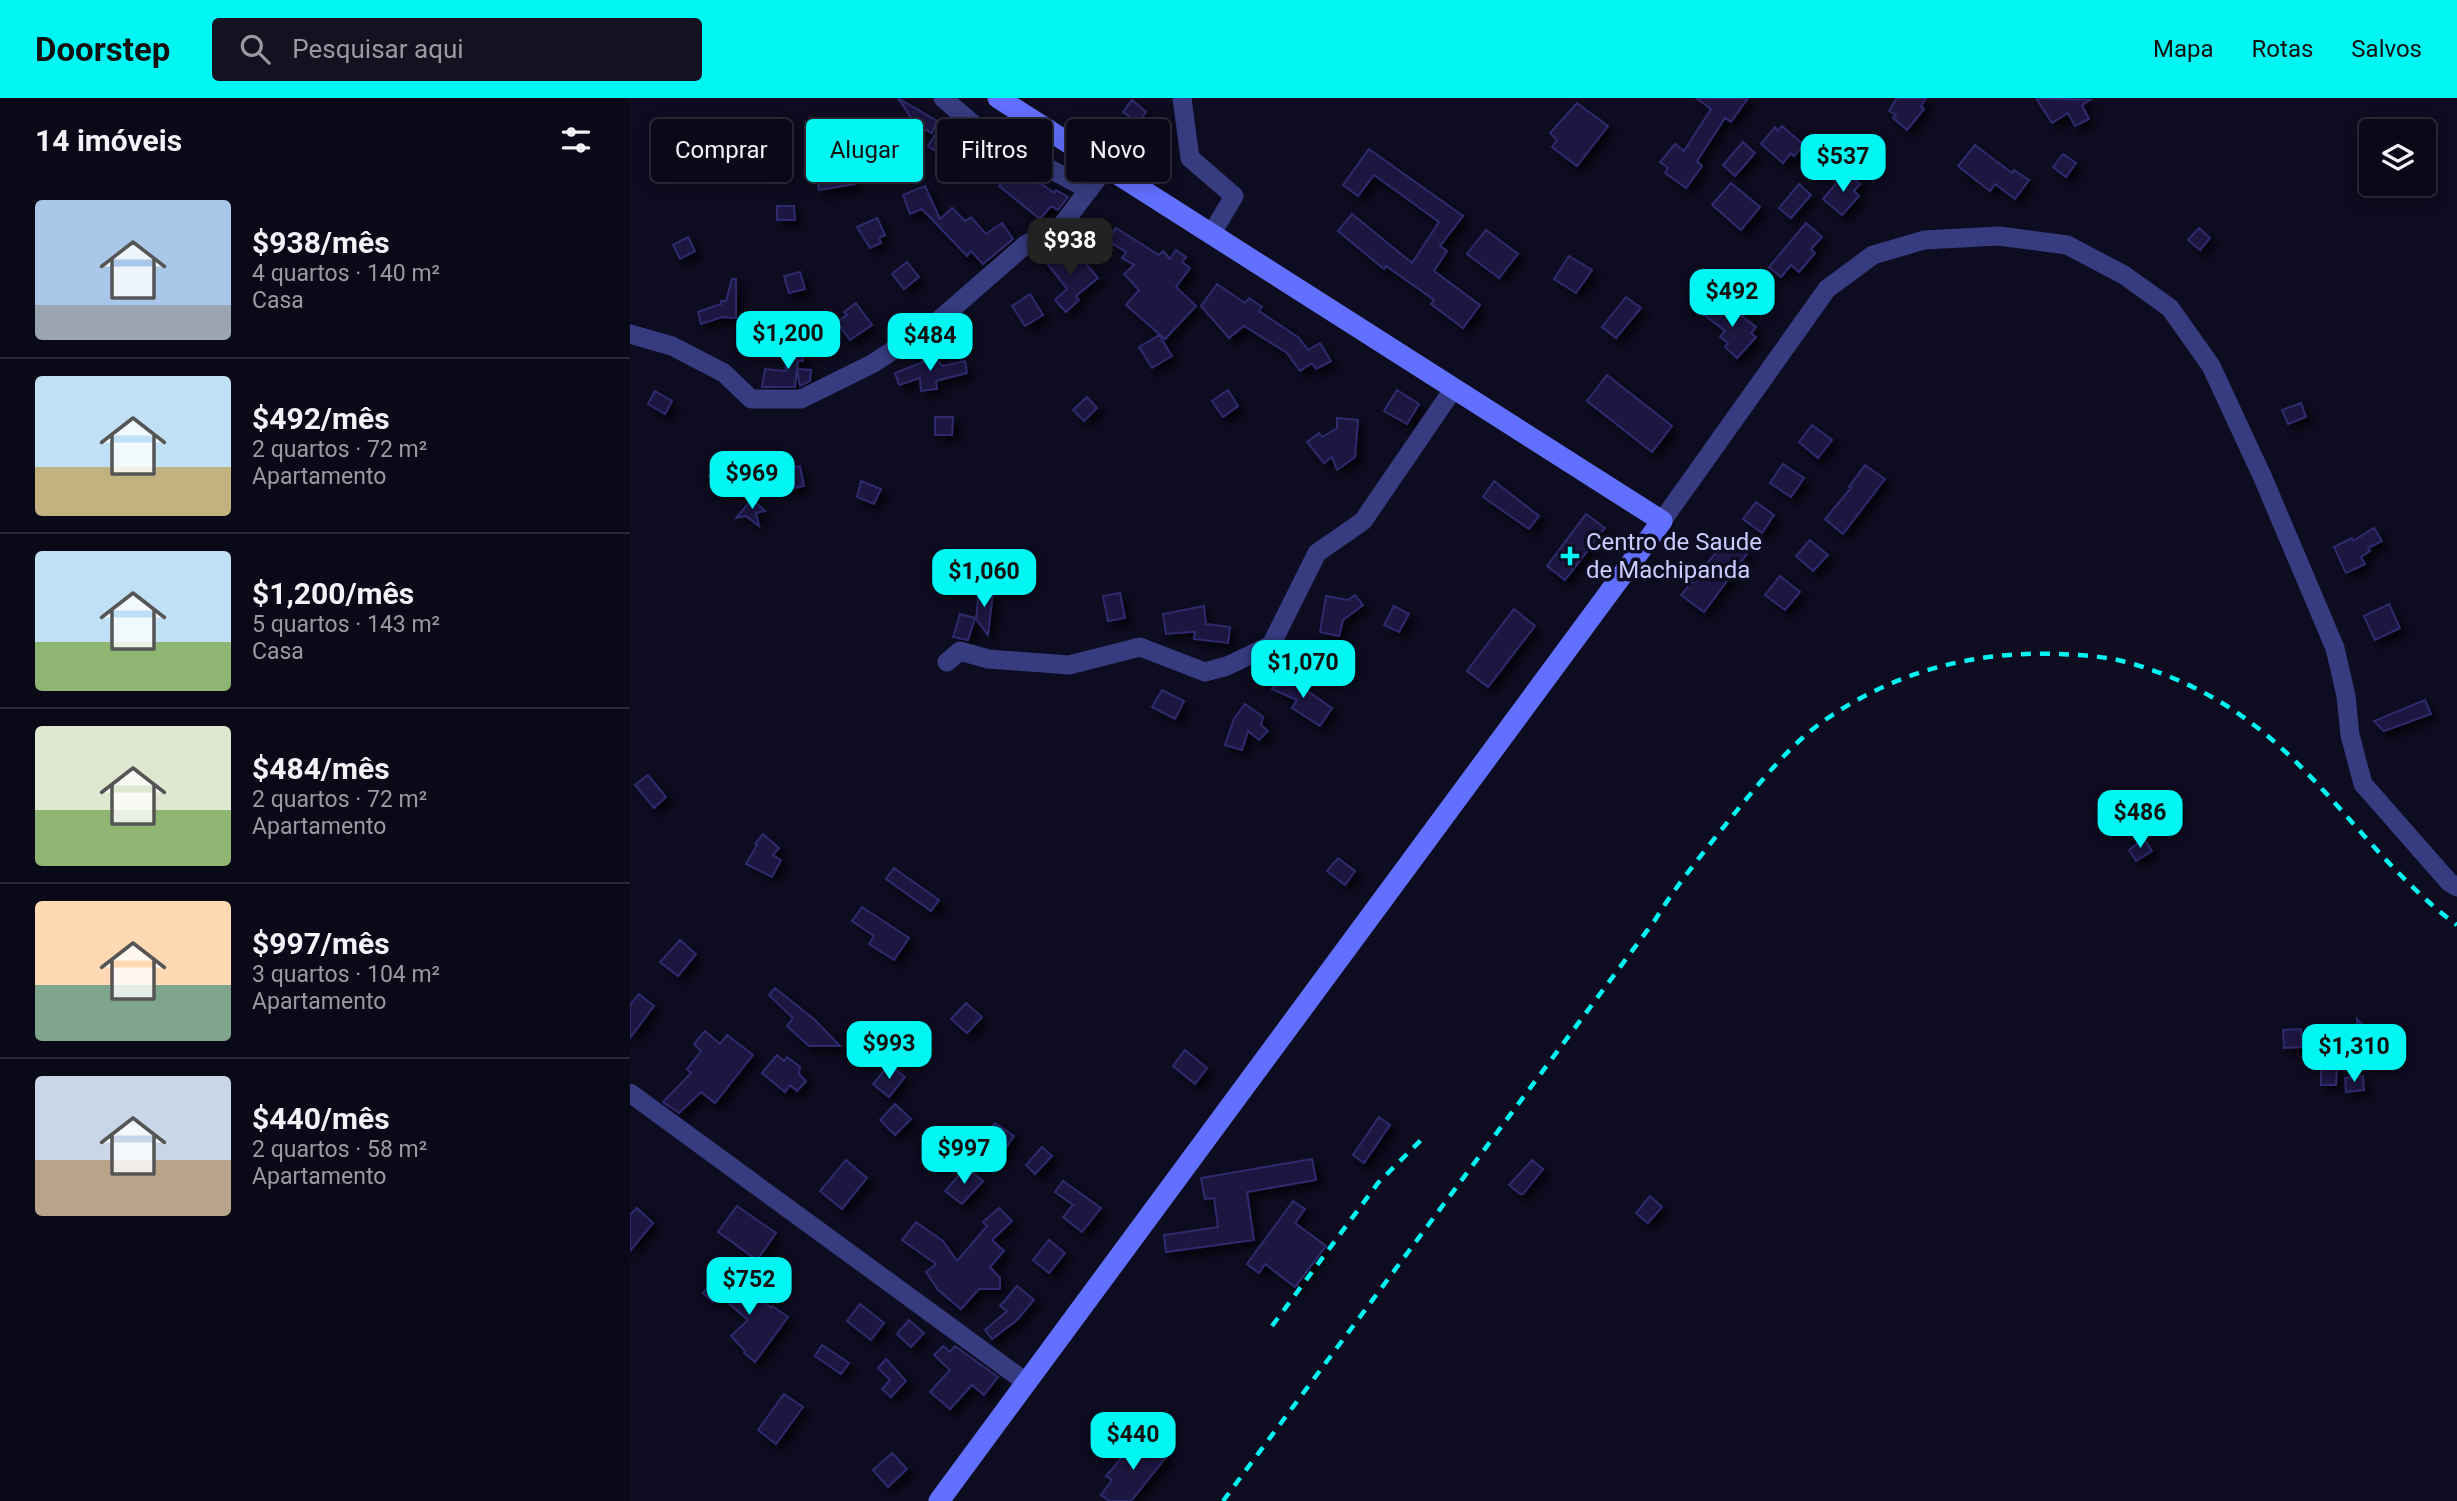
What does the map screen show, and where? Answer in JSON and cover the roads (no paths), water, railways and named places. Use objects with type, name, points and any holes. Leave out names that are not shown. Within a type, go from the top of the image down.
[{"type":"street","points":[[943,98],[982,132],[1089,190]]},
{"type":"street","points":[[998,98],[1066,140]]},
{"type":"street","points":[[1182,98],[1190,158],[1234,196],[1212,233]]},
{"type":"street","points":[[630,334],[671,346],[724,373],[751,399],[801,399],[872,364],[938,321],[1025,245],[1061,226],[1095,182]]},
{"type":"street","points":[[1132,182],[1662,521]]},
{"type":"street","points":[[939,1501],[1662,521],[1827,289],[1873,255],[1924,240],[1999,236],[2067,245],[2124,275],[2170,308],[2211,366],[2263,478],[2335,648],[2346,696],[2350,735],[2363,784],[2449,882],[2457,887]]},
{"type":"street","points":[[947,662],[960,651],[988,659],[1069,665],[1140,647],[1205,672],[1227,666],[1270,645],[1317,553],[1363,521],[1454,388]]},
{"type":"street","points":[[632,1098],[1027,1383]]},
{"type":"railway","points":[[1223,1501],[1730,819],[1774,766],[1799,741],[1825,720],[1880,689],[1908,677],[1966,661],[2027,654],[2107,658],[2171,677],[2232,709],[2275,742],[2402,876],[2428,902],[2457,925]]},
{"type":"railway","points":[[1272,1326],[1378,1183],[1424,1137]]},
{"type":"place","name":"Centro de Saude de Machipanda","points":[[1570,556]]}]
